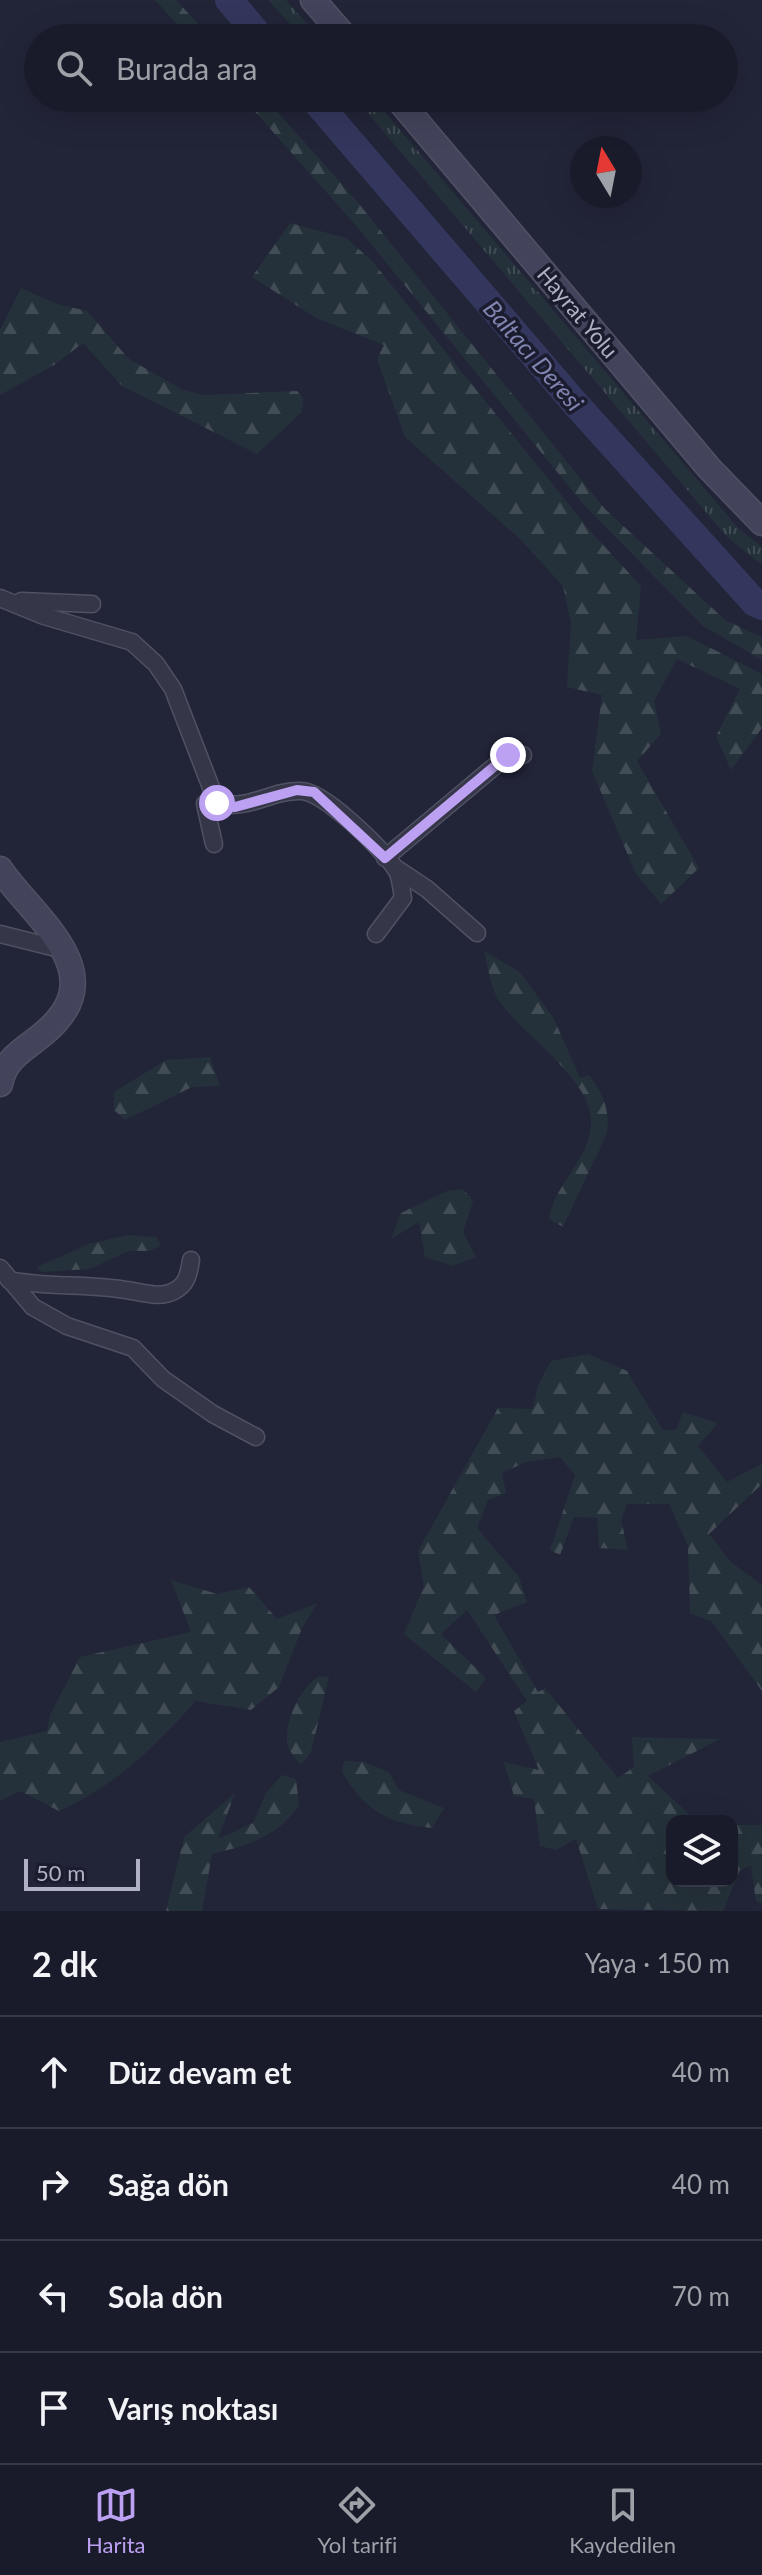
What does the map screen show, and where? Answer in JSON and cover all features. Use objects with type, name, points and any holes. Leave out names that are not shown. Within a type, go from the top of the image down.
[{"type":"main road","points":[[313,0],[334,24]]},
{"type":"main road","name":"Hayrat Yolu","points":[[409,112],[709,468],[762,523]]},
{"type":"main road","points":[[0,869],[59,938],[73,979],[66,1007],[44,1033],[14,1055],[4,1067],[0,1084]]},
{"type":"street","points":[[4,599],[92,604]]},
{"type":"street","points":[[4,599],[44,616],[132,642],[156,664],[173,689],[217,803],[235,807],[297,790],[314,792],[391,864],[427,889],[477,933]]},
{"type":"street","points":[[391,864],[508,755],[523,755]]},
{"type":"street","points":[[213,797],[205,804],[214,844]]},
{"type":"street","points":[[376,934],[403,898],[391,864]]},
{"type":"street","points":[[0,934],[52,947],[61,946]]},
{"type":"street","points":[[5,1274],[42,1287],[97,1285],[158,1295],[173,1292],[185,1283],[191,1260]]},
{"type":"street","points":[[5,1274],[33,1307],[67,1326],[133,1348],[163,1379],[213,1414],[256,1437]]},
{"type":"green space","points":[[155,0],[176,0],[198,24],[176,24]]},
{"type":"green space","points":[[268,0],[286,0],[307,24],[290,24]]},
{"type":"green space","points":[[255,112],[277,112],[355,199],[605,509],[725,620],[762,637],[762,660],[703,626],[584,505],[358,228]]},
{"type":"green space","points":[[367,112],[385,112],[739,529],[762,547],[762,565],[727,537]]},
{"type":"green space","points":[[290,223],[346,238],[372,261],[592,533],[641,586],[636,640],[687,636],[762,674],[762,728],[731,770],[716,736],[740,689],[677,659],[654,701],[661,734],[637,761],[699,868],[661,904],[636,874],[592,771],[602,695],[567,687],[571,623],[563,586],[520,539],[405,437],[377,359],[384,345],[316,318],[252,277]]},
{"type":"green space","points":[[21,288],[57,304],[87,311],[129,359],[183,390],[204,395],[297,391],[303,398],[302,412],[257,454],[122,386],[83,343],[54,365],[0,395],[0,330]]},
{"type":"green space","points":[[484,951],[520,972],[554,1019],[580,1078],[589,1075],[604,1102],[607,1133],[563,1227],[549,1219],[558,1193],[586,1146],[591,1119],[587,1103],[566,1071],[498,999]]},
{"type":"green space","points":[[210,1057],[220,1086],[192,1087],[125,1120],[114,1110],[114,1092],[166,1060]]},
{"type":"green space","points":[[463,1189],[473,1201],[463,1232],[476,1257],[453,1266],[425,1257],[419,1222],[391,1239],[401,1213],[447,1191]]},
{"type":"green space","points":[[128,1235],[156,1237],[161,1245],[150,1251],[128,1251],[90,1269],[41,1272],[37,1267],[89,1244]]},
{"type":"green space","points":[[588,1354],[627,1371],[663,1430],[676,1430],[683,1412],[718,1423],[698,1446],[727,1482],[762,1464],[762,1484],[709,1534],[731,1562],[762,1585],[762,1691],[712,1622],[690,1613],[688,1546],[669,1504],[627,1504],[621,1520],[628,1550],[599,1548],[597,1518],[574,1517],[560,1555],[550,1550],[575,1475],[560,1457],[526,1462],[502,1473],[506,1493],[488,1500],[477,1528],[519,1577],[527,1602],[494,1615],[538,1692],[545,1688],[618,1778],[634,1767],[632,1737],[720,1739],[648,1776],[690,1815],[666,1815],[666,1887],[733,1887],[723,1911],[598,1909],[576,1839],[556,1850],[540,1846],[534,1799],[514,1796],[504,1762],[539,1770],[514,1711],[527,1701],[467,1610],[441,1634],[486,1678],[476,1692],[404,1634],[424,1586],[418,1551],[498,1408],[533,1409],[538,1385],[551,1361]]},
{"type":"green space","points":[[171,1580],[217,1594],[249,1587],[277,1619],[317,1603],[302,1628],[279,1687],[251,1710],[196,1701],[117,1777],[59,1811],[20,1791],[0,1801],[0,1742],[47,1731],[50,1715],[80,1657],[191,1632]]},
{"type":"green space","points":[[320,1676],[329,1677],[311,1752],[301,1765],[289,1749],[287,1730],[299,1698]]},
{"type":"green space","points":[[344,1761],[364,1762],[389,1772],[399,1790],[444,1808],[432,1828],[402,1823],[369,1806],[342,1772]]},
{"type":"green space","points":[[282,1775],[296,1779],[299,1806],[290,1817],[261,1838],[212,1854],[202,1911],[166,1911],[184,1837],[235,1793],[218,1839],[253,1823],[266,1793]]},
{"type":"green space","points":[[738,1825],[762,1825],[762,1903],[756,1902],[751,1866],[740,1870],[738,1875]]},
{"type":"waterway","name":"Baltacı Deresi","points":[[229,0],[249,24]]},
{"type":"waterway","name":"Baltacı Deresi","points":[[325,112],[573,401],[755,603],[762,606]]},
{"type":"route","points":[[217,803],[235,807],[297,790],[314,792],[385,858],[508,755]]}]
